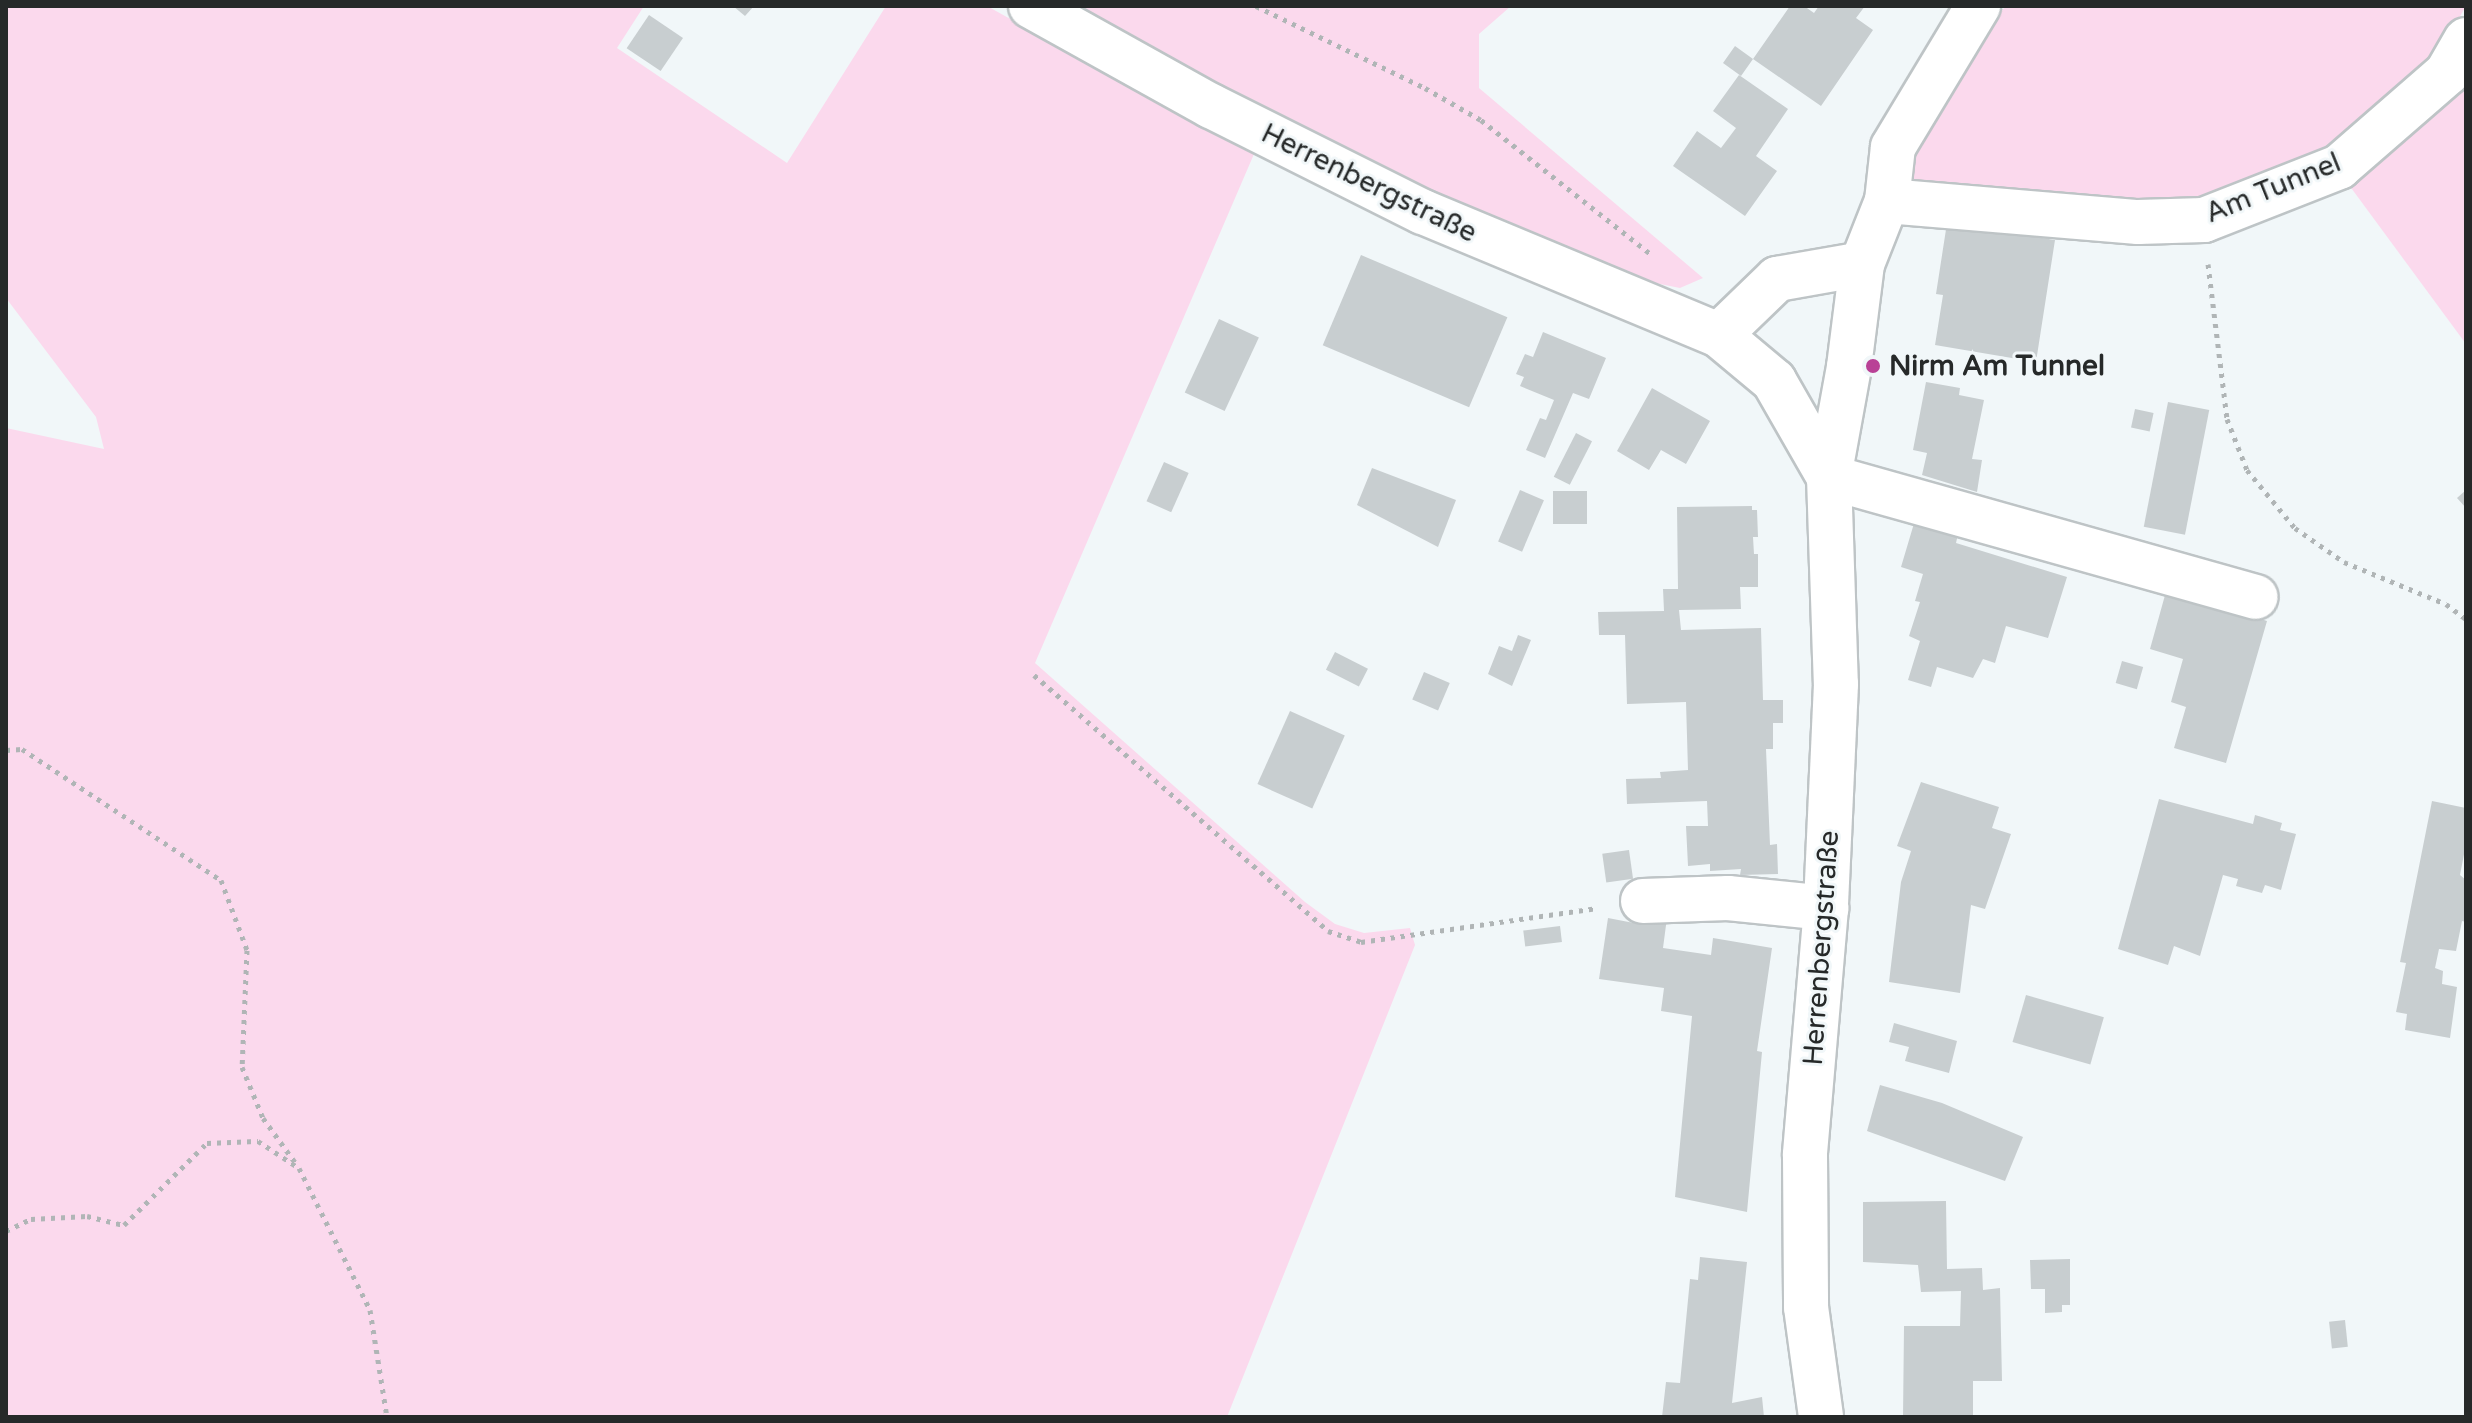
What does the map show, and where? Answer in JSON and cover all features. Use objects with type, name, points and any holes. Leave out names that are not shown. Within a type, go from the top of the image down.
[{"type":"street","name":"Herrenbergstraße","points":[[1031,6],[1211,106],[1423,212],[1719,335],[1774,381],[1829,477]]},
{"type":"street","points":[[1719,335],[1777,279],[1862,264],[1887,201],[1893,147],[1978,6]]},
{"type":"street","name":"Am Tunnel","points":[[1887,201],[2042,217],[2138,222],[2204,220],[2339,167],[2447,73],[2466,40]]},
{"type":"street","name":"Herrenbergstraße","points":[[1807,1410],[1805,1155],[1826,908],[1836,684],[1829,477],[1849,367],[1862,264]]},
{"type":"street","points":[[1829,477],[2255,597]]},
{"type":"street","points":[[1643,901],[1728,898],[1826,908]]},
{"type":"path","points":[[1256,6],[1425,88],[1481,120],[1605,214],[1656,258]]},
{"type":"path","points":[[2204,220],[2219,373],[2227,419],[2247,470],[2295,528],[2344,562],[2446,604],[2466,619]]},
{"type":"path","points":[[1034,675],[1328,931],[1361,942],[1643,901]]},
{"type":"path","points":[[6,750],[22,749],[221,880],[247,950],[242,1067],[263,1118],[299,1168],[370,1310],[387,1417]]},
{"type":"path","points":[[6,1231],[31,1219],[87,1216],[124,1225],[207,1143],[258,1141],[299,1168]]},
{"type":"shaded area","points":[[6,6],[644,6],[617,48],[787,163],[886,6],[987,6],[1254,154],[1035,663],[1305,902],[1335,924],[1364,933],[1410,928],[1415,945],[1227,1417],[6,1417],[6,428],[104,449],[96,417],[6,298]]},
{"type":"shaded area","points":[[1075,6],[1511,6],[1479,34],[1479,88],[1703,278],[1680,288],[1625,277],[1437,198],[1226,91]]},
{"type":"shaded area","points":[[2007,6],[2466,6],[2435,59],[2329,153],[2207,203],[2138,207],[1917,188],[1901,175],[1994,16]]},
{"type":"shaded area","points":[[2466,73],[2466,344],[2349,185]]},
{"type":"building","points":[[733,6],[754,6],[745,16]]},
{"type":"building","points":[[1790,6],[1804,6],[1814,13],[1819,6],[1865,6],[1856,18],[1873,30],[1821,106],[1753,59]]},
{"type":"building","points":[[649,15],[683,38],[661,71],[627,48]]},
{"type":"building","points":[[1735,46],[1753,59],[1741,76],[1723,63]]},
{"type":"building","points":[[1739,75],[1788,109],[1756,156],[1777,171],[1745,216],[1673,166],[1697,131],[1721,148],[1736,128],[1713,111]]},
{"type":"building","points":[[1947,223],[2055,240],[2036,362],[1935,345],[1943,295],[1936,294]]},
{"type":"building","points":[[1361,255],[1507,317],[1469,407],[1323,345]]},
{"type":"building","points":[[1219,319],[1259,338],[1225,411],[1185,392]]},
{"type":"building","points":[[1543,332],[1606,358],[1589,399],[1573,393],[1545,458],[1526,450],[1540,418],[1546,420],[1554,400],[1520,386],[1524,377],[1516,374],[1525,354],[1533,357]]},
{"type":"building","points":[[1926,382],[1960,388],[1959,395],[1984,400],[1972,459],[1982,460],[1977,492],[1922,475],[1927,453],[1913,450]]},
{"type":"building","points":[[1652,388],[1710,421],[1686,464],[1661,450],[1649,470],[1617,451]]},
{"type":"building","points":[[2168,402],[2209,410],[2185,535],[2144,527]]},
{"type":"building","points":[[2135,409],[2154,413],[2150,432],[2131,428]]},
{"type":"building","points":[[1576,433],[1592,441],[1570,485],[1554,477]]},
{"type":"building","points":[[1164,462],[1189,473],[1171,512],[1147,501]]},
{"type":"building","points":[[1372,468],[1456,500],[1438,547],[1357,505]]},
{"type":"building","points":[[1520,490],[1544,500],[1522,552],[1498,542]]},
{"type":"building","points":[[2466,490],[2466,508],[2457,498]]},
{"type":"building","points":[[1553,491],[1587,491],[1587,524],[1553,524]]},
{"type":"building","points":[[1752,506],[1752,510],[1757,510],[1758,537],[1753,537],[1754,554],[1758,554],[1758,587],[1740,587],[1741,609],[1679,610],[1681,630],[1761,628],[1763,700],[1783,700],[1783,723],[1773,723],[1773,749],[1766,749],[1770,845],[1777,844],[1778,874],[1740,875],[1741,869],[1710,871],[1710,864],[1688,866],[1686,826],[1708,826],[1707,801],[1627,804],[1626,779],[1661,778],[1660,772],[1688,770],[1686,702],[1627,704],[1625,635],[1599,635],[1598,612],[1664,611],[1663,589],[1678,589],[1677,507]]},
{"type":"building","points":[[1915,520],[1958,534],[1956,543],[2067,577],[2048,638],[2006,626],[1995,663],[1983,659],[1973,678],[1937,667],[1931,687],[1908,680],[1920,641],[1909,636],[1920,602],[1915,601],[1923,574],[1901,567]]},
{"type":"building","points":[[2167,588],[2267,621],[2226,763],[2174,748],[2186,707],[2171,702],[2183,659],[2150,649]]},
{"type":"building","points":[[1518,635],[1531,640],[1512,686],[1488,674],[1499,646],[1512,651]]},
{"type":"building","points":[[1335,652],[1368,669],[1359,687],[1326,670]]},
{"type":"building","points":[[2122,661],[2143,667],[2137,689],[2116,683]]},
{"type":"building","points":[[1424,672],[1450,683],[1438,711],[1412,700]]},
{"type":"building","points":[[1290,711],[1345,735],[1312,808],[1257,784]]},
{"type":"building","points":[[1921,782],[1999,807],[1992,828],[2011,834],[1985,909],[1971,905],[1960,993],[1889,982],[1901,882],[1911,851],[1897,846]]},
{"type":"building","points":[[2159,799],[2253,824],[2255,815],[2282,823],[2280,830],[2296,834],[2281,890],[2265,885],[2262,893],[2236,886],[2238,879],[2223,875],[2200,956],[2174,946],[2168,965],[2118,949]]},
{"type":"building","points":[[2432,801],[2466,808],[2466,844],[2460,875],[2466,880],[2466,922],[2462,921],[2456,951],[2439,949],[2435,968],[2443,971],[2442,984],[2457,987],[2450,1038],[2405,1030],[2407,1014],[2396,1012],[2406,963],[2400,962]]},
{"type":"building","points":[[1629,850],[1633,879],[1606,882],[1602,854]]},
{"type":"building","points":[[1668,910],[1663,948],[1711,955],[1713,938],[1772,948],[1757,1051],[1762,1052],[1747,1212],[1675,1197],[1692,1016],[1661,1011],[1664,988],[1599,979],[1608,918],[1639,924],[1641,915]]},
{"type":"building","points":[[1560,926],[1562,942],[1525,946],[1523,931]]},
{"type":"building","points":[[2026,995],[2104,1017],[2090,1064],[2012,1042]]},
{"type":"building","points":[[1894,1023],[1957,1041],[1949,1073],[1905,1061],[1909,1047],[1889,1042]]},
{"type":"building","points":[[1880,1085],[1942,1103],[2023,1137],[2005,1181],[1867,1131]]},
{"type":"building","points":[[1946,1201],[1947,1269],[1982,1268],[1983,1290],[2000,1288],[2002,1381],[1973,1381],[1973,1417],[1903,1417],[1904,1326],[1960,1326],[1961,1291],[1921,1292],[1918,1265],[1863,1262],[1863,1202]]},
{"type":"building","points":[[1700,1257],[1747,1262],[1732,1403],[1762,1397],[1764,1417],[1662,1417],[1666,1382],[1680,1383],[1690,1279],[1698,1280]]},
{"type":"building","points":[[2070,1259],[2070,1305],[2062,1305],[2062,1312],[2045,1313],[2045,1289],[2031,1289],[2030,1260]]},
{"type":"building","points":[[2345,1320],[2348,1347],[2332,1349],[2329,1322]]},
{"type":"place","name":"Nirm Am Tunnel","points":[[1873,366]]}]
